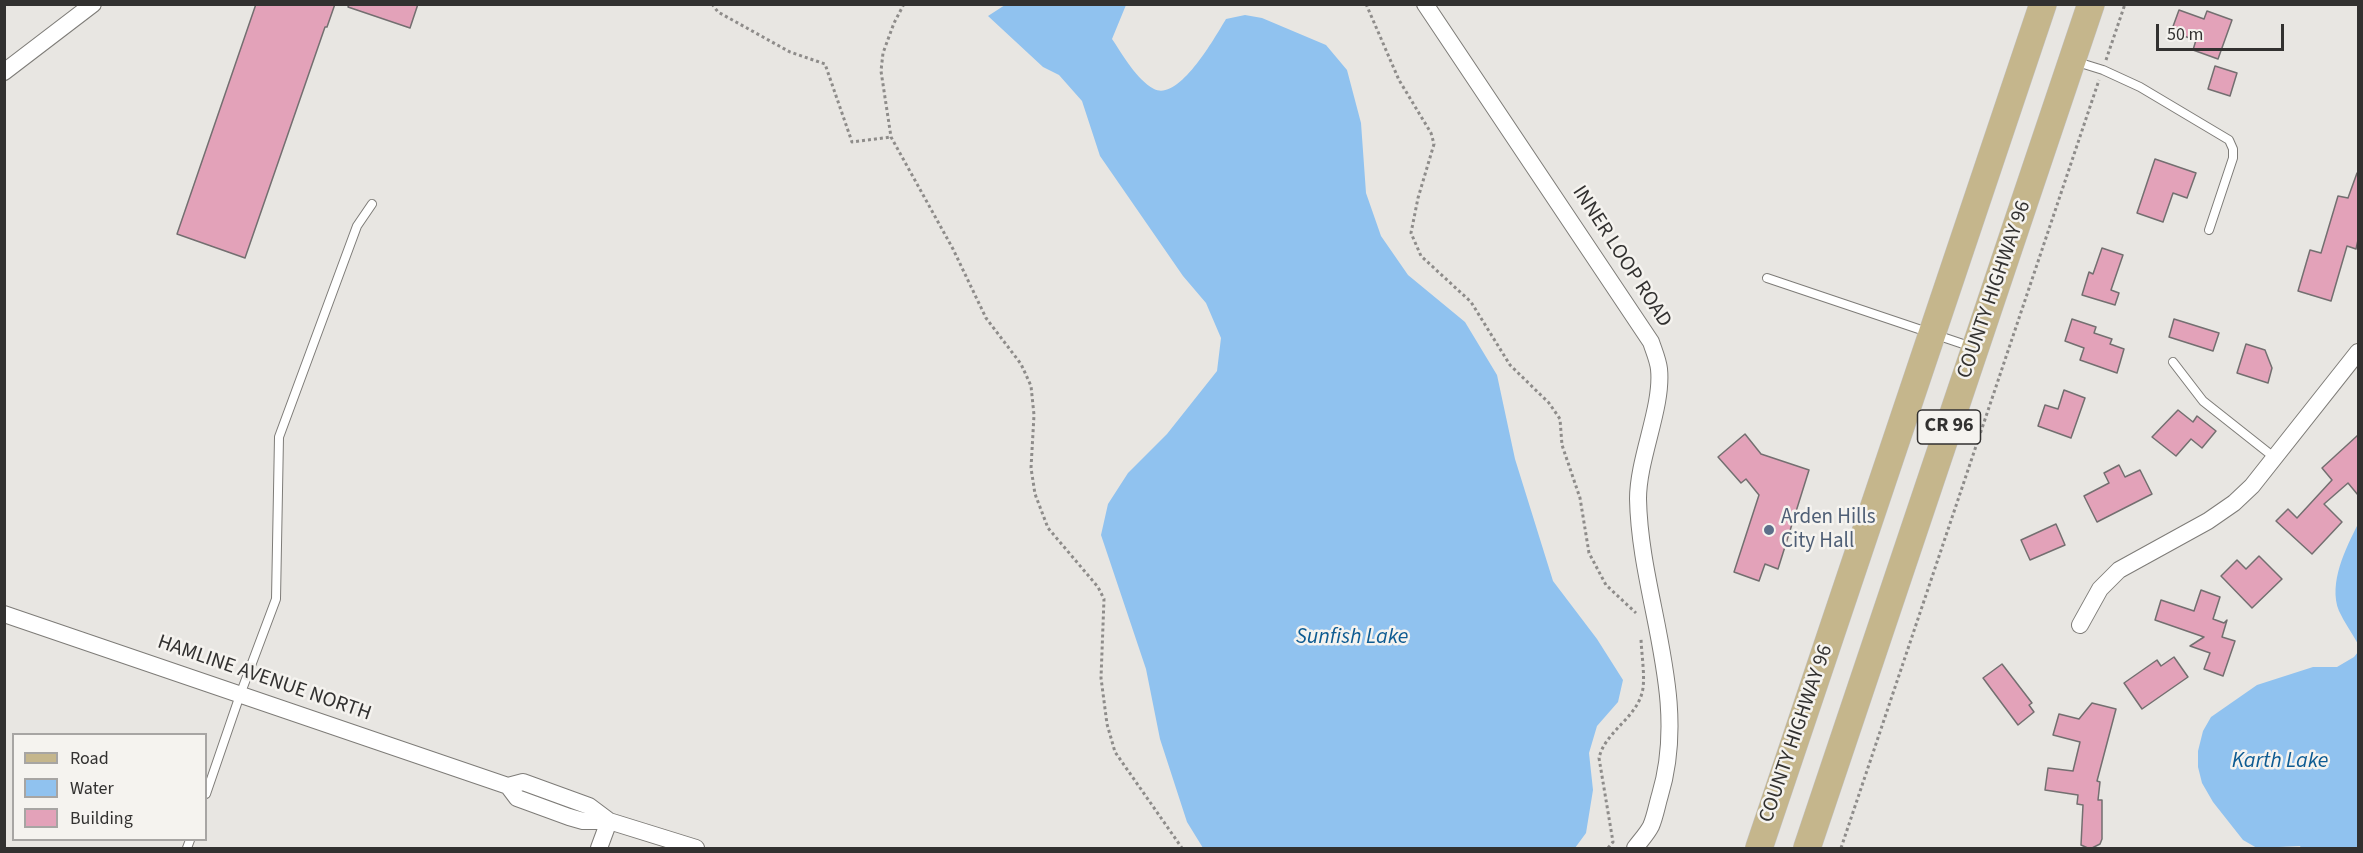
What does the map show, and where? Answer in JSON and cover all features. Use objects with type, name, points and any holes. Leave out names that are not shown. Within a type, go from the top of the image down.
[{"type":"main road","name":"COUNTY HIGHWAY 96","points":[[1759,849],[2043,4]]},
{"type":"main road","name":"COUNTY HIGHWAY 96","points":[[1807,849],[2091,4]]},
{"type":"street","points":[[4,72],[93,4]]},
{"type":"street","name":"INNER LOOP ROAD","points":[[1425,4],[1651,342],[1659,368],[1657,396],[1638,497],[1642,552],[1664,665],[1670,717],[1668,760],[1667,771],[1651,825],[1635,849]]},
{"type":"street","points":[[2080,625],[2100,589],[2119,570],[2208,521],[2234,503],[2252,486],[2358,352]]},
{"type":"street","name":"HAMLINE AVENUE NORTH","points":[[4,614],[508,786],[523,782],[589,806],[609,821],[696,849]]},
{"type":"street","points":[[599,849],[609,821]]},
{"type":"lane","points":[[2072,61],[2103,70],[2140,87],[2229,140],[2233,149],[2233,158],[2209,230]]},
{"type":"lane","points":[[207,791],[276,599],[279,437],[357,226],[372,204]]},
{"type":"lane","points":[[1767,278],[1976,348]]},
{"type":"lane","points":[[2173,362],[2203,401],[2275,458]]},
{"type":"path","points":[[712,4],[718,12],[790,52],[825,64],[852,142],[891,137]]},
{"type":"path","points":[[904,4],[883,53],[881,71],[891,137],[953,249],[986,318],[1021,364],[1031,386],[1034,415],[1031,468],[1035,494],[1048,528],[1098,587],[1104,599],[1101,678],[1107,724],[1115,752],[1182,849]]},
{"type":"path","points":[[1366,4],[1399,80],[1431,133],[1434,144],[1418,198],[1411,233],[1421,256],[1471,302],[1510,365],[1549,403],[1560,419],[1562,445],[1580,498],[1589,553],[1606,585],[1636,612],[1637,620]]},
{"type":"path","points":[[1841,849],[2125,4]]},
{"type":"path","points":[[1608,849],[1613,842],[1599,758],[1601,747],[1636,707],[1643,691],[1639,628]]},
{"type":"water","name":"Sunfish Lake","points":[[1005,5],[1126,5],[1112,39],[1136,73],[1154,89],[1164,90],[1174,86],[1195,66],[1226,19],[1245,15],[1262,18],[1326,45],[1347,70],[1361,123],[1366,193],[1381,236],[1408,275],[1465,322],[1497,375],[1515,459],[1553,581],[1597,639],[1623,680],[1618,702],[1597,726],[1589,753],[1593,790],[1586,833],[1575,848],[1203,848],[1187,822],[1160,739],[1146,669],[1101,535],[1108,504],[1128,473],[1167,434],[1217,371],[1221,338],[1206,303],[1183,276],[1100,156],[1082,101],[1059,75],[1043,67],[988,16]]},
{"type":"water","points":[[2358,524],[2358,644],[2339,611],[2336,589],[2340,566]]},
{"type":"water","name":"Karth Lake","points":[[2358,652],[2358,848],[2301,848],[2300,846],[2257,848],[2243,840],[2213,802],[2202,783],[2198,767],[2198,751],[2203,731],[2211,717],[2257,685],[2313,667],[2337,667]]},
{"type":"building","points":[[256,4],[335,4],[245,258],[177,234]]},
{"type":"building","points":[[349,4],[418,4],[410,28],[348,7]]},
{"type":"building","points":[[2179,10],[2204,19],[2207,11],[2232,20],[2218,59],[2193,50],[2196,40],[2171,32]]},
{"type":"building","points":[[2215,66],[2237,73],[2230,96],[2208,89]]},
{"type":"building","points":[[2155,159],[2196,173],[2187,198],[2173,193],[2163,222],[2137,213]]},
{"type":"building","points":[[2357,173],[2358,240],[2356,249],[2347,246],[2331,301],[2298,291],[2310,250],[2321,253],[2338,196],[2348,198]]},
{"type":"building","points":[[2102,248],[2123,255],[2111,290],[2119,293],[2115,305],[2082,295],[2089,272],[2093,274]]},
{"type":"building","points":[[2072,319],[2096,327],[2094,333],[2112,339],[2110,344],[2124,349],[2117,373],[2080,360],[2084,348],[2065,341]]},
{"type":"building","points":[[2174,319],[2219,333],[2213,351],[2169,337]]},
{"type":"building","points":[[2246,344],[2265,350],[2272,368],[2268,383],[2237,373]]},
{"type":"building","points":[[2064,390],[2085,398],[2071,438],[2038,426],[2045,405],[2058,409]]},
{"type":"building","points":[[2178,410],[2193,422],[2197,416],[2216,431],[2202,448],[2191,439],[2176,456],[2152,437]]},
{"type":"building","name":"Arden Hills City Hall","points":[[1745,434],[1761,454],[1809,470],[1778,569],[1765,564],[1759,581],[1734,572],[1759,495],[1746,479],[1741,483],[1718,457]]},
{"type":"building","points":[[2358,435],[2358,495],[2348,483],[2324,504],[2342,522],[2312,554],[2276,521],[2288,509],[2297,518],[2332,480],[2322,468]]},
{"type":"building","points":[[2119,465],[2125,477],[2140,470],[2152,494],[2097,522],[2084,496],[2109,483],[2104,473]]},
{"type":"building","points":[[2056,524],[2065,545],[2030,560],[2021,540]]},
{"type":"building","points":[[2259,556],[2282,579],[2252,608],[2221,576],[2237,560],[2246,569]]},
{"type":"building","points":[[2201,590],[2220,597],[2213,619],[2224,623],[2227,620],[2222,637],[2235,641],[2223,676],[2204,669],[2210,653],[2190,646],[2204,637],[2155,620],[2161,600],[2194,611]]},
{"type":"building","points":[[2174,657],[2188,677],[2142,709],[2124,683],[2157,660],[2161,666]]},
{"type":"building","points":[[2002,664],[2032,703],[2029,705],[2034,712],[2018,725],[1983,678]]},
{"type":"building","points":[[2092,703],[2116,709],[2097,781],[2100,782],[2098,800],[2102,800],[2102,839],[2100,844],[2090,849],[2081,845],[2083,805],[2077,804],[2078,795],[2045,790],[2048,768],[2073,771],[2080,742],[2053,735],[2059,714],[2079,719]]},
{"type":"place","name":"Arden Hills City Hall","points":[[1769,530]]}]
